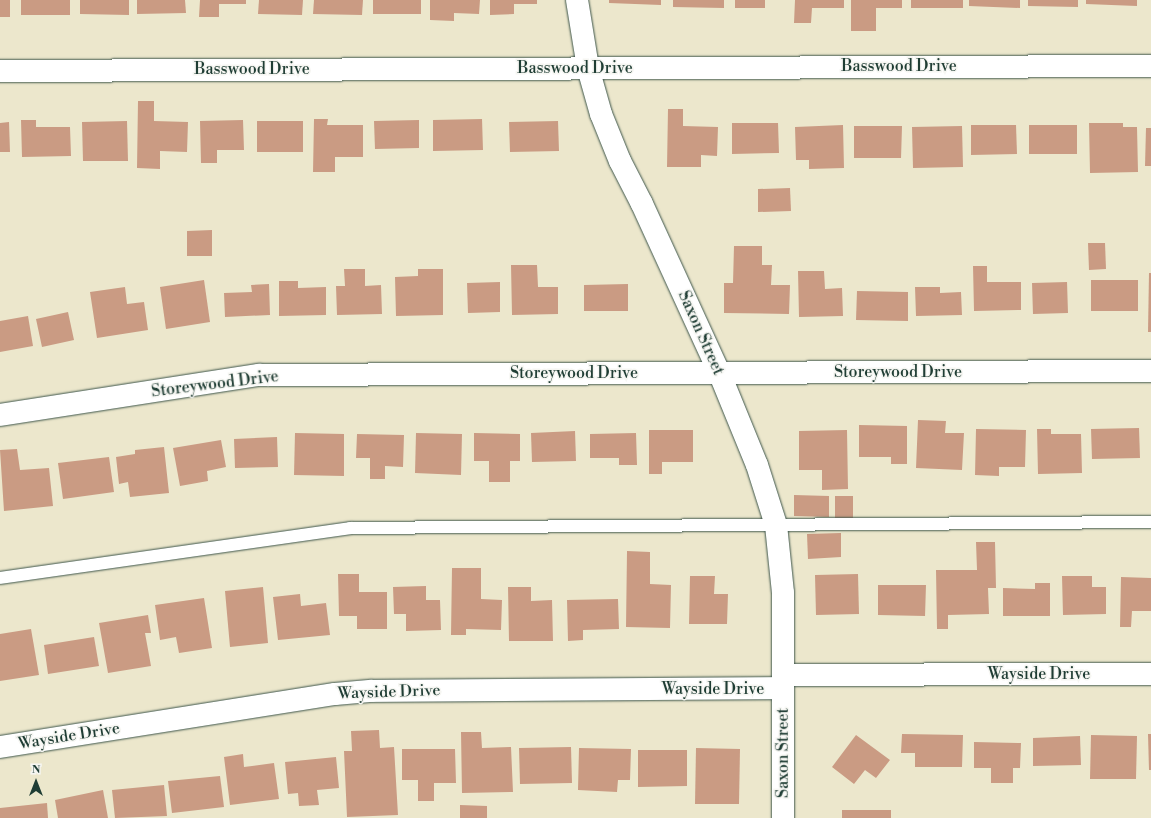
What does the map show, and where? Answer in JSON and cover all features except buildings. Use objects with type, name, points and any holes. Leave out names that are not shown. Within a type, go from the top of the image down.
[{"type":"street","name":"Saxon Street","points":[[577,0],[588,68],[602,114],[620,161],[642,204],[718,372],[757,465],[776,525],[783,592],[783,818]]},
{"type":"street","name":"Basswood Drive","points":[[0,70],[1151,66]]},
{"type":"street","name":"Storeywood Drive","points":[[0,414],[259,375],[1151,371]]},
{"type":"street","name":"Wayside Drive","points":[[0,747],[334,694],[364,692],[1151,674]]},
{"type":"lane","points":[[0,578],[350,528],[1151,522]]}]
